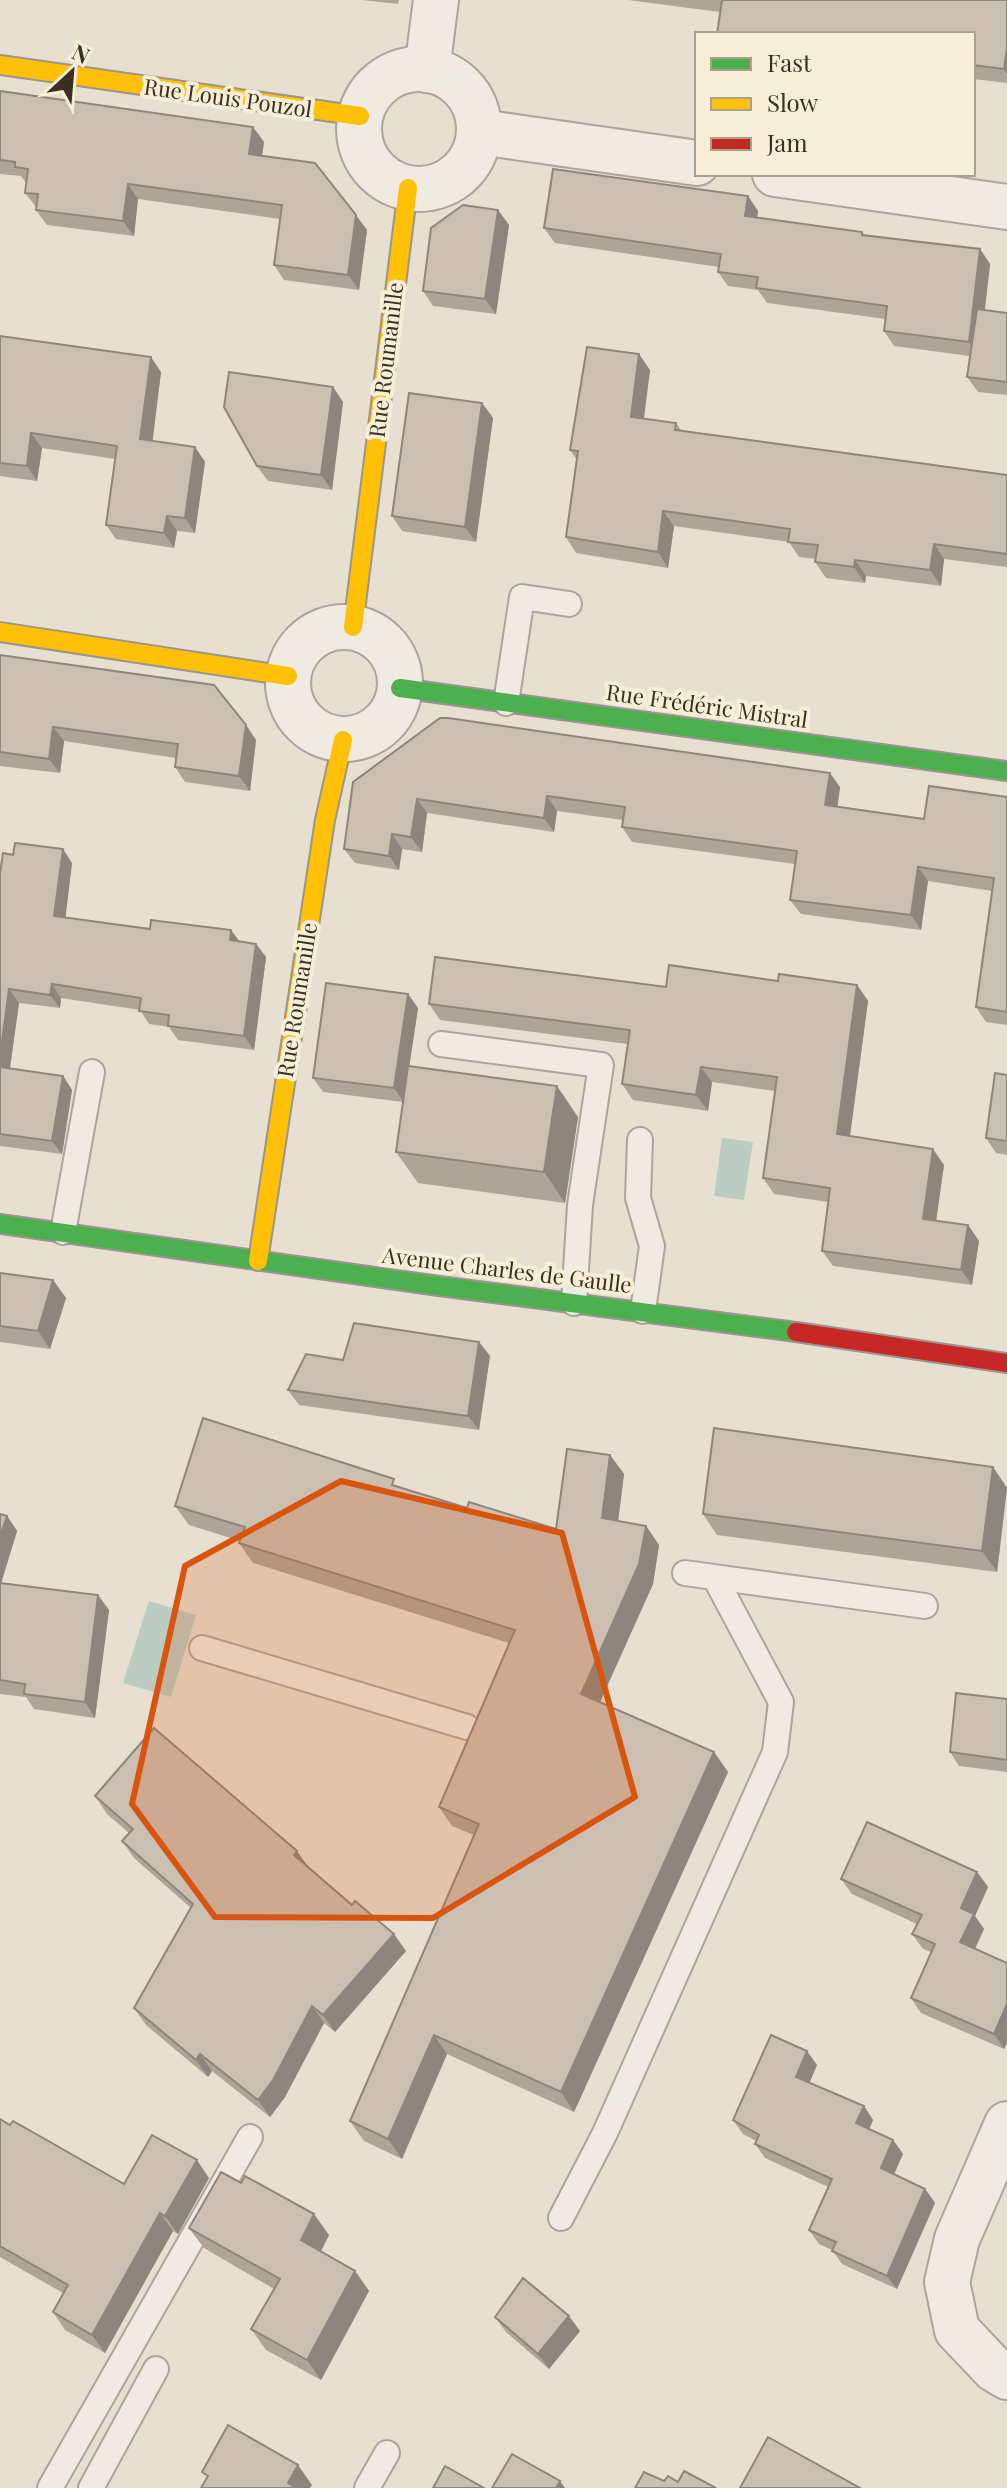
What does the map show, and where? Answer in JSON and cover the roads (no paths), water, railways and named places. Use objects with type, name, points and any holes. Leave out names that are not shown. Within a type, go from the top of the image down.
[{"type":"street","points":[[427,70],[436,0]]},
{"type":"street","name":"Rue Louis Pouzol","points":[[0,65],[360,116]]},
{"type":"street","points":[[410,69],[427,70],[445,74],[460,84],[471,98],[478,115],[480,132],[473,157],[457,176],[442,185],[425,189],[408,188],[393,183],[369,162],[362,147],[360,116],[367,99],[378,85],[410,69]]},
{"type":"street","points":[[480,132],[695,163]]},
{"type":"street","points":[[789,176],[1007,207]]},
{"type":"street","name":"Rue Roumanille","points":[[353,627],[408,188]]},
{"type":"street","points":[[353,627],[369,633],[388,649],[399,672],[400,688],[396,705],[375,730],[343,740],[313,731],[301,720],[288,692],[288,676],[299,648],[310,638],[323,630],[353,627]]},
{"type":"street","points":[[0,632],[288,676]]},
{"type":"street","name":"Rue Frédéric Mistral","points":[[400,688],[1007,771]]},
{"type":"street","name":"Rue Roumanille","points":[[258,1261],[323,836],[343,740]]},
{"type":"street","name":"Avenue Charles de Gaulle","points":[[0,1224],[1007,1363]]},
{"type":"street","points":[[1007,2124],[957,2239],[947,2282],[957,2330],[994,2369],[1007,2377]]},
{"type":"lane","points":[[506,703],[522,597],[569,604]]},
{"type":"lane","points":[[441,1044],[601,1065],[580,1205],[574,1303]]},
{"type":"lane","points":[[63,1232],[92,1072]]},
{"type":"lane","points":[[640,1140],[638,1198],[652,1246],[643,1311]]},
{"type":"lane","points":[[685,1573],[925,1606]]},
{"type":"lane","points":[[561,2218],[605,2133],[775,1752],[781,1702],[715,1578]]},
{"type":"lane","points":[[202,1648],[467,1727]]},
{"type":"lane","points":[[50,2488],[250,2137]]},
{"type":"lane","points":[[91,2488],[156,2369]]},
{"type":"lane","points":[[367,2488],[387,2453]]}]
